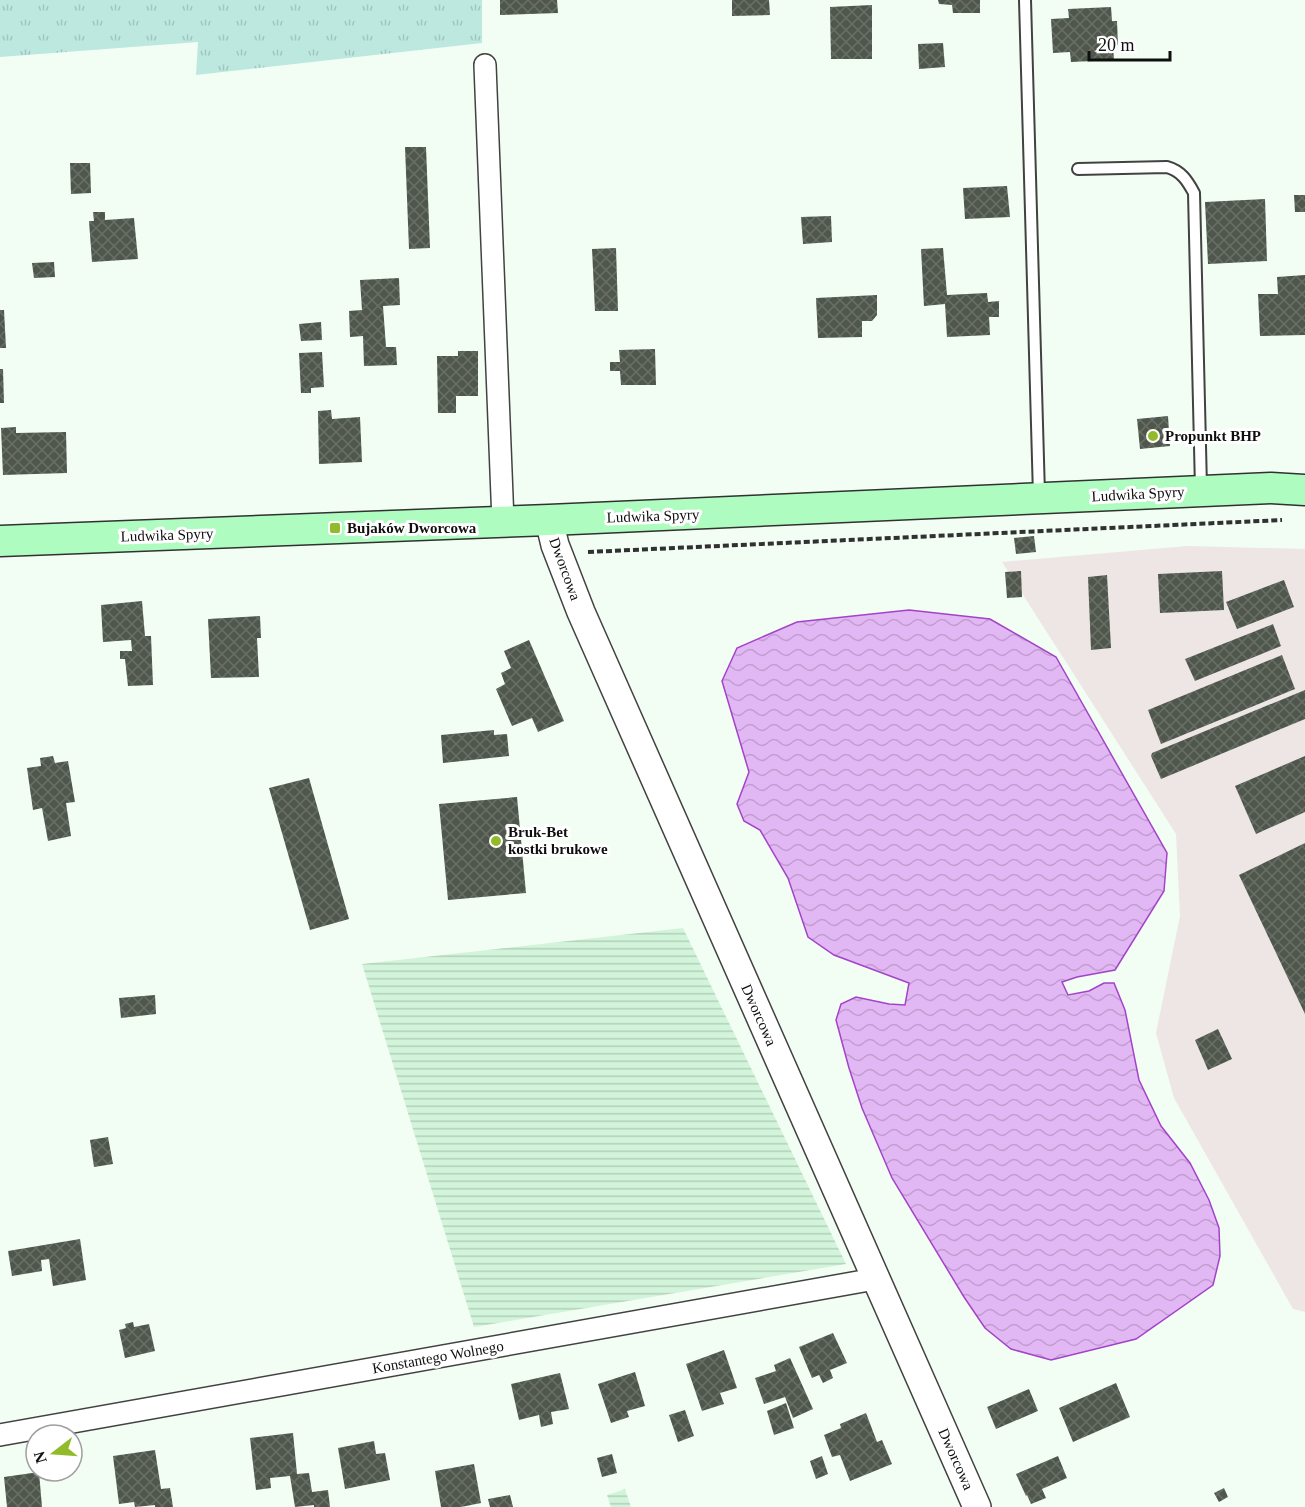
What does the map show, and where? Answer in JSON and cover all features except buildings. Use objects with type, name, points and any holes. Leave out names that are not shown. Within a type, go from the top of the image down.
[{"type":"main road","name":"Ludwika Spyry","points":[[0,541],[503,522],[1270,488],[1305,490]]},
{"type":"street","points":[[485,65],[503,522]]},
{"type":"street","name":"Dworcowa","points":[[549,520],[555,545],[581,612],[977,1507]]},
{"type":"street","name":"Konstantego Wolnego","points":[[0,1435],[875,1279]]},
{"type":"lane","points":[[1025,0],[1039,499]]},
{"type":"lane","points":[[1078,169],[1167,167],[1178,170],[1194,193],[1201,491]]},
{"type":"path","points":[[588,552],[1293,519]]},
{"type":"shaded area","points":[[1188,546],[1305,549],[1305,1312],[1293,1309],[1174,1098],[1156,1033],[1180,916],[1176,834],[1002,562]]},
{"type":"green space","points":[[0,0],[482,0],[482,43],[196,75],[198,42],[0,57]]},
{"type":"green space","points":[[683,928],[846,1264],[474,1327],[362,964]]},
{"type":"green space","points":[[625,1489],[631,1507],[611,1507],[607,1495]]},
{"type":"water","points":[[909,610],[990,619],[1056,657],[1167,853],[1164,891],[1115,970],[1062,982],[1068,995],[1089,991],[1104,983],[1114,983],[1125,1010],[1139,1080],[1161,1126],[1190,1163],[1209,1200],[1219,1228],[1220,1256],[1213,1285],[1136,1339],[1051,1360],[1011,1349],[985,1328],[892,1178],[862,1108],[836,1020],[841,1004],[856,997],[905,1005],[909,983],[834,955],[808,937],[788,878],[760,830],[744,821],[737,804],[749,772],[722,681],[737,648],[797,622]]},
{"type":"place","name":"Propunkt BHP","points":[[1153,436]]},
{"type":"place","name":"Bujaków Dworcowa","points":[[335,528]]},
{"type":"place","name":"Bruk-Bet kostki brukowe","points":[[496,841]]}]
